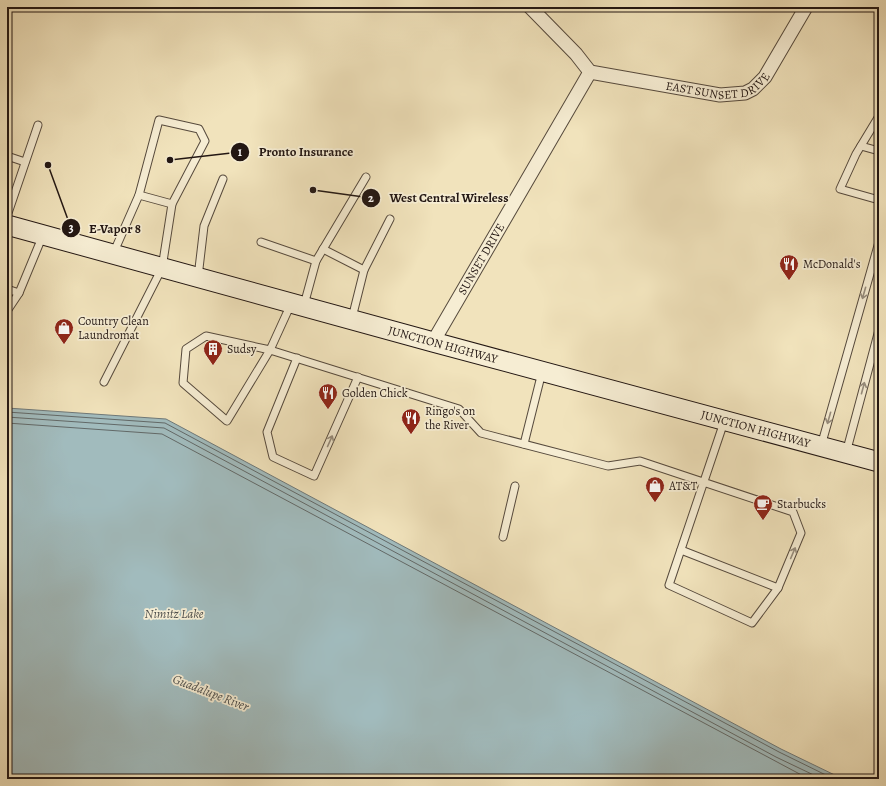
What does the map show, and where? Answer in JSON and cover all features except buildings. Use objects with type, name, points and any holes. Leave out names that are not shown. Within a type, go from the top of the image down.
[{"type":"main road","name":"JUNCTION HIGHWAY","points":[[7,225],[879,462]]},
{"type":"street","points":[[530,7],[576,54],[590,72]]},
{"type":"street","name":"EAST SUNSET DRIVE","points":[[590,72],[720,95],[745,93],[753,89],[765,77],[806,7]]},
{"type":"street","name":"SUNSET DRIVE","points":[[433,342],[590,72]]},
{"type":"lane","points":[[879,116],[861,146],[840,189],[879,200]]},
{"type":"lane","points":[[104,382],[162,268],[172,204],[205,141],[199,129],[159,120],[139,195],[112,254]]},
{"type":"lane","points":[[7,216],[38,124]]},
{"type":"lane","points":[[861,146],[879,151]]},
{"type":"lane","points":[[7,156],[25,162]]},
{"type":"lane","points":[[366,177],[316,261],[297,305],[270,350],[227,421],[183,383],[186,349],[206,336],[270,350],[459,409],[481,433],[608,466],[640,461],[704,482],[794,512],[801,533],[778,588],[752,623],[669,585],[704,482],[724,420]]},
{"type":"lane","points":[[198,278],[204,226],[223,179]]},
{"type":"lane","points":[[139,195],[172,204]]},
{"type":"lane","points":[[352,320],[364,270],[390,219]]},
{"type":"lane","points":[[7,311],[19,293],[43,235]]},
{"type":"lane","points":[[261,242],[316,261]]},
{"type":"lane","points":[[821,446],[879,242]]},
{"type":"lane","points":[[323,249],[364,270]]},
{"type":"lane","points":[[7,289],[19,293]]},
{"type":"lane","points":[[846,453],[879,330]]},
{"type":"lane","points":[[297,358],[267,432],[273,457],[314,476],[358,377]]},
{"type":"lane","points":[[524,444],[542,371]]},
{"type":"lane","points":[[503,537],[515,486]]},
{"type":"lane","points":[[681,550],[778,588]]},
{"type":"water","name":"Nimitz Lake","points":[[7,408],[166,419],[781,749],[843,779],[7,779]]},
{"type":"place","name":"Pronto Insurance","points":[[170,160]]},
{"type":"place","name":"E-Vapor 8","points":[[48,165]]},
{"type":"place","name":"West Central Wireless","points":[[313,190]]},
{"type":"place","name":"McDonald's","points":[[789,281]]},
{"type":"place","name":"Country Clean Laundromat","points":[[64,345]]},
{"type":"place","name":"Sudsy","points":[[213,366]]},
{"type":"place","name":"Golden Chick","points":[[328,410]]},
{"type":"place","name":"Ringo's on the River","points":[[411,435]]},
{"type":"place","name":"AT&T","points":[[655,503]]},
{"type":"place","name":"Starbucks","points":[[763,521]]},
{"type":"water label","name":"Guadalupe River","points":[[211,692]]}]
